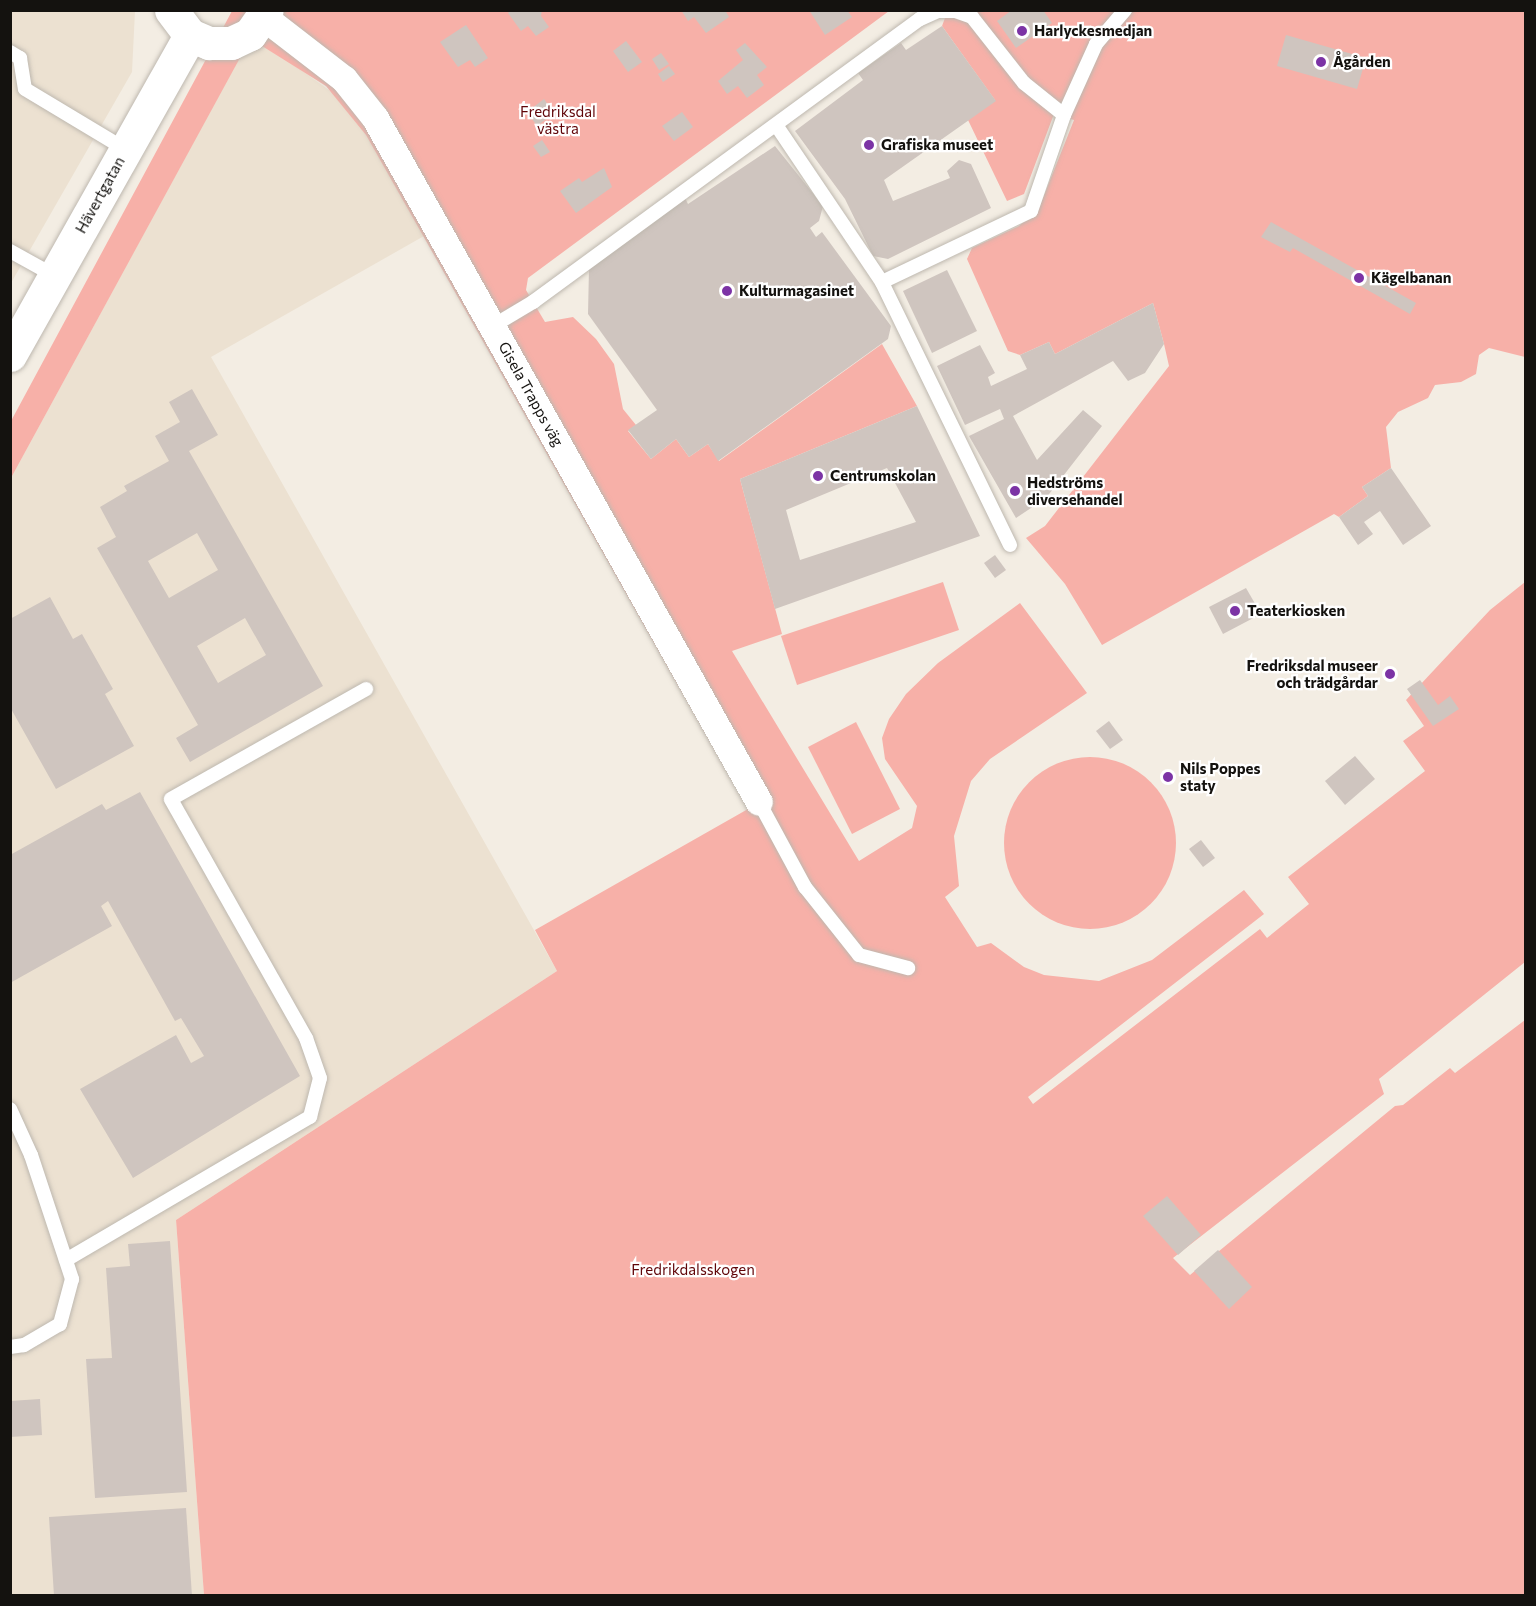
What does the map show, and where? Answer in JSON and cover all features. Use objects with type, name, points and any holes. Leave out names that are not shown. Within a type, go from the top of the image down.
[{"type":"street","points":[[181,23],[210,43],[231,43],[250,34],[266,14]]},
{"type":"street","name":"Gisela Trapps väg","points":[[266,14],[328,65],[361,97],[493,326],[759,802]]},
{"type":"street","name":"Hävertgatan","points":[[10,355],[125,149],[181,23]]},
{"type":"lane","points":[[882,282],[1031,211],[1065,115],[1096,44],[1125,10]]},
{"type":"lane","points":[[493,326],[533,302],[920,19],[938,11],[955,11],[972,17],[1024,83],[1065,115]]},
{"type":"lane","points":[[10,52],[20,58],[26,89],[125,149]]},
{"type":"lane","points":[[776,125],[882,282],[1010,545]]},
{"type":"lane","points":[[10,250],[55,276]]},
{"type":"lane","points":[[66,1260],[310,1117],[320,1078],[306,1038],[171,799],[366,689]]},
{"type":"lane","points":[[759,802],[805,887],[859,955],[908,968]]},
{"type":"lane","points":[[10,1109],[31,1155],[72,1279],[60,1324],[24,1346],[10,1347]]},
{"type":"shaded area","points":[[11,11],[135,11],[132,72],[11,283]]},
{"type":"shaded area","points":[[247,44],[262,46],[290,62],[340,98],[366,135],[424,236],[211,357],[557,971],[176,1220],[204,1595],[11,1596],[11,478]]},
{"type":"green space","points":[[948,10],[1525,11],[1525,357],[1489,348],[1479,355],[1476,374],[1461,382],[1435,385],[1428,398],[1398,412],[1386,427],[1391,468],[1362,487],[1368,496],[1339,517],[1334,514],[1102,645],[1065,584],[1026,538],[1045,526],[1169,366],[1164,344],[1153,303],[1055,354],[1049,342],[1020,355],[1008,351],[967,259],[972,248],[1019,226],[1039,208],[1074,120],[1054,114],[1024,194],[1007,201],[968,120],[995,100],[942,26]]},
{"type":"green space","points":[[232,11],[889,11],[528,278],[526,290],[545,322],[573,317],[596,339],[614,364],[623,409],[636,425],[628,431],[651,459],[676,439],[689,457],[708,444],[719,461],[882,344],[917,406],[740,479],[782,634],[732,651],[859,861],[912,828],[917,806],[885,759],[882,738],[889,719],[906,694],[938,663],[1020,603],[1087,693],[990,759],[971,781],[954,836],[959,886],[945,897],[977,947],[991,943],[1024,967],[1044,975],[1099,981],[1152,960],[1244,890],[1264,914],[1028,1097],[1033,1104],[1260,929],[1267,938],[1309,904],[1288,877],[1425,771],[1403,741],[1424,726],[1406,700],[1490,610],[1525,582],[1525,962],[1379,1079],[1384,1094],[1173,1258],[1190,1275],[1395,1106],[1403,1105],[1450,1068],[1455,1073],[1525,1020],[1525,1595],[204,1595],[176,1220],[557,971],[535,930],[748,809],[366,135],[326,86],[262,46],[247,45],[11,478],[11,421]]},
{"type":"green space","points":[[943,582],[959,630],[797,685],[781,636]]},
{"type":"green space","points":[[856,722],[900,809],[852,834],[808,747]]},
{"type":"green space","points":[[1090,757],[1123,764],[1138,771],[1151,782],[1162,795],[1169,810],[1176,843],[1169,876],[1162,891],[1151,904],[1138,915],[1123,922],[1090,929],[1057,922],[1042,915],[1029,904],[1018,891],[1011,876],[1004,843],[1011,810],[1018,795],[1029,782],[1042,771],[1057,764]]},
{"type":"building","points":[[511,10],[542,10],[541,16],[549,27],[536,36],[528,26],[521,31],[508,13]]},
{"type":"building","points":[[681,10],[725,10],[729,17],[706,33],[694,17],[688,21]]},
{"type":"building","points":[[809,10],[847,10],[852,17],[825,35]]},
{"type":"building","name":"Harlyckesmedjan","points":[[1012,10],[1043,10],[1052,23],[1016,48],[997,21]]},
{"type":"building","points":[[466,25],[488,58],[475,67],[470,60],[458,67],[440,42]]},
{"type":"building","name":"Grafiska museet","points":[[942,26],[996,101],[884,180],[893,201],[950,178],[947,171],[959,160],[971,164],[991,208],[888,259],[873,256],[845,199],[795,131],[863,80],[858,73],[901,43],[906,50]]},
{"type":"building","name":"Ågården","points":[[1286,35],[1366,58],[1357,89],[1277,66]]},
{"type":"building","points":[[626,41],[642,62],[628,72],[613,51]]},
{"type":"building","points":[[745,43],[767,67],[757,75],[764,85],[747,98],[738,86],[727,94],[718,81],[743,60],[736,50]]},
{"type":"building","points":[[661,53],[669,64],[659,70],[652,59]]},
{"type":"building","points":[[669,66],[675,74],[663,82],[658,74]]},
{"type":"building","points":[[544,99],[554,113],[537,126],[527,112]]},
{"type":"building","points":[[682,112],[693,127],[674,141],[662,126]]},
{"type":"building","points":[[542,140],[550,152],[541,157],[533,146]]},
{"type":"building","name":"Kulturmagasinet","points":[[775,146],[823,206],[819,221],[810,228],[816,237],[822,232],[891,326],[888,339],[718,461],[708,444],[689,457],[676,439],[651,459],[628,430],[657,410],[588,314],[589,268],[685,198],[688,204]]},
{"type":"building","points":[[604,168],[612,187],[576,213],[560,191],[579,178],[582,182]]},
{"type":"building","name":"Kägelbanan","points":[[1271,222],[1416,303],[1410,314],[1293,248],[1290,252],[1261,237]]},
{"type":"building","points":[[947,270],[977,331],[932,353],[903,291]]},
{"type":"building","points":[[1153,303],[1164,344],[1145,373],[1128,381],[1113,361],[1013,416],[1037,460],[1083,410],[1102,426],[1046,498],[1016,518],[969,436],[1004,419],[1000,409],[965,425],[937,366],[980,345],[995,373],[988,377],[991,386],[1027,369],[1020,355],[1049,342],[1055,354]]},
{"type":"building","points":[[192,389],[218,435],[189,451],[323,686],[190,762],[176,738],[198,725],[97,548],[116,537],[100,507],[127,491],[124,486],[169,461],[155,436],[180,422],[169,402]],"holes":[[[197,533],[218,570],[169,598],[148,561]],[[245,618],[266,655],[218,683],[197,646]]]},
{"type":"building","points":[[917,406],[980,536],[775,609],[740,479]],"holes":[[[887,468],[916,522],[800,560],[786,510]]]},
{"type":"building","points":[[1391,468],[1431,526],[1403,545],[1380,511],[1364,522],[1373,534],[1358,545],[1339,517],[1368,496],[1362,487]]},
{"type":"building","points":[[995,555],[1006,570],[995,578],[984,563]]},
{"type":"building","name":"Teaterkiosken","points":[[1246,588],[1261,614],[1223,634],[1209,607]]},
{"type":"building","points":[[50,597],[73,639],[82,634],[113,689],[105,694],[134,746],[56,789],[10,707],[10,619]]},
{"type":"building","points":[[1420,680],[1438,705],[1450,696],[1459,709],[1433,726],[1407,689]]},
{"type":"building","points":[[1109,721],[1123,740],[1110,749],[1096,731]]},
{"type":"building","points":[[1355,756],[1375,779],[1345,805],[1325,781]]},
{"type":"building","points":[[140,792],[300,1076],[133,1178],[80,1089],[176,1035],[191,1063],[204,1056],[181,1018],[175,1021],[108,901],[101,906],[112,926],[10,983],[10,855],[102,804],[106,810]]},
{"type":"building","points":[[1201,840],[1215,858],[1203,867],[1189,849]]},
{"type":"building","points":[[1167,1196],[1201,1235],[1178,1255],[1143,1216]]},
{"type":"building","points":[[170,1241],[187,1492],[95,1498],[86,1359],[112,1358],[106,1268],[130,1266],[128,1244]]},
{"type":"building","points":[[1218,1250],[1252,1287],[1229,1309],[1194,1271]]},
{"type":"building","points":[[40,1399],[42,1435],[10,1437],[10,1401]]},
{"type":"building","points":[[186,1508],[192,1596],[54,1596],[49,1517]]},
{"type":"place","name":"Harlyckesmedjan","points":[[1022,31]]},
{"type":"place","name":"Ågården","points":[[1321,62]]},
{"type":"place","name":"Grafiska museet","points":[[869,145]]},
{"type":"place","name":"Kägelbanan","points":[[1359,278]]},
{"type":"place","name":"Kulturmagasinet","points":[[727,291]]},
{"type":"place","name":"Centrumskolan","points":[[818,476]]},
{"type":"place","name":"Hedströms diversehandel","points":[[1015,491]]},
{"type":"place","name":"Teaterkiosken","points":[[1235,611]]},
{"type":"place","name":"Fredriksdal museer och trädgårdar","points":[[1390,674]]},
{"type":"place","name":"Nils Poppes staty","points":[[1168,777]]},
{"type":"park label","name":"Fredriksdal västra","points":[[558,120]]},
{"type":"park label","name":"Fredrikdalsskogen","points":[[693,1270]]}]
